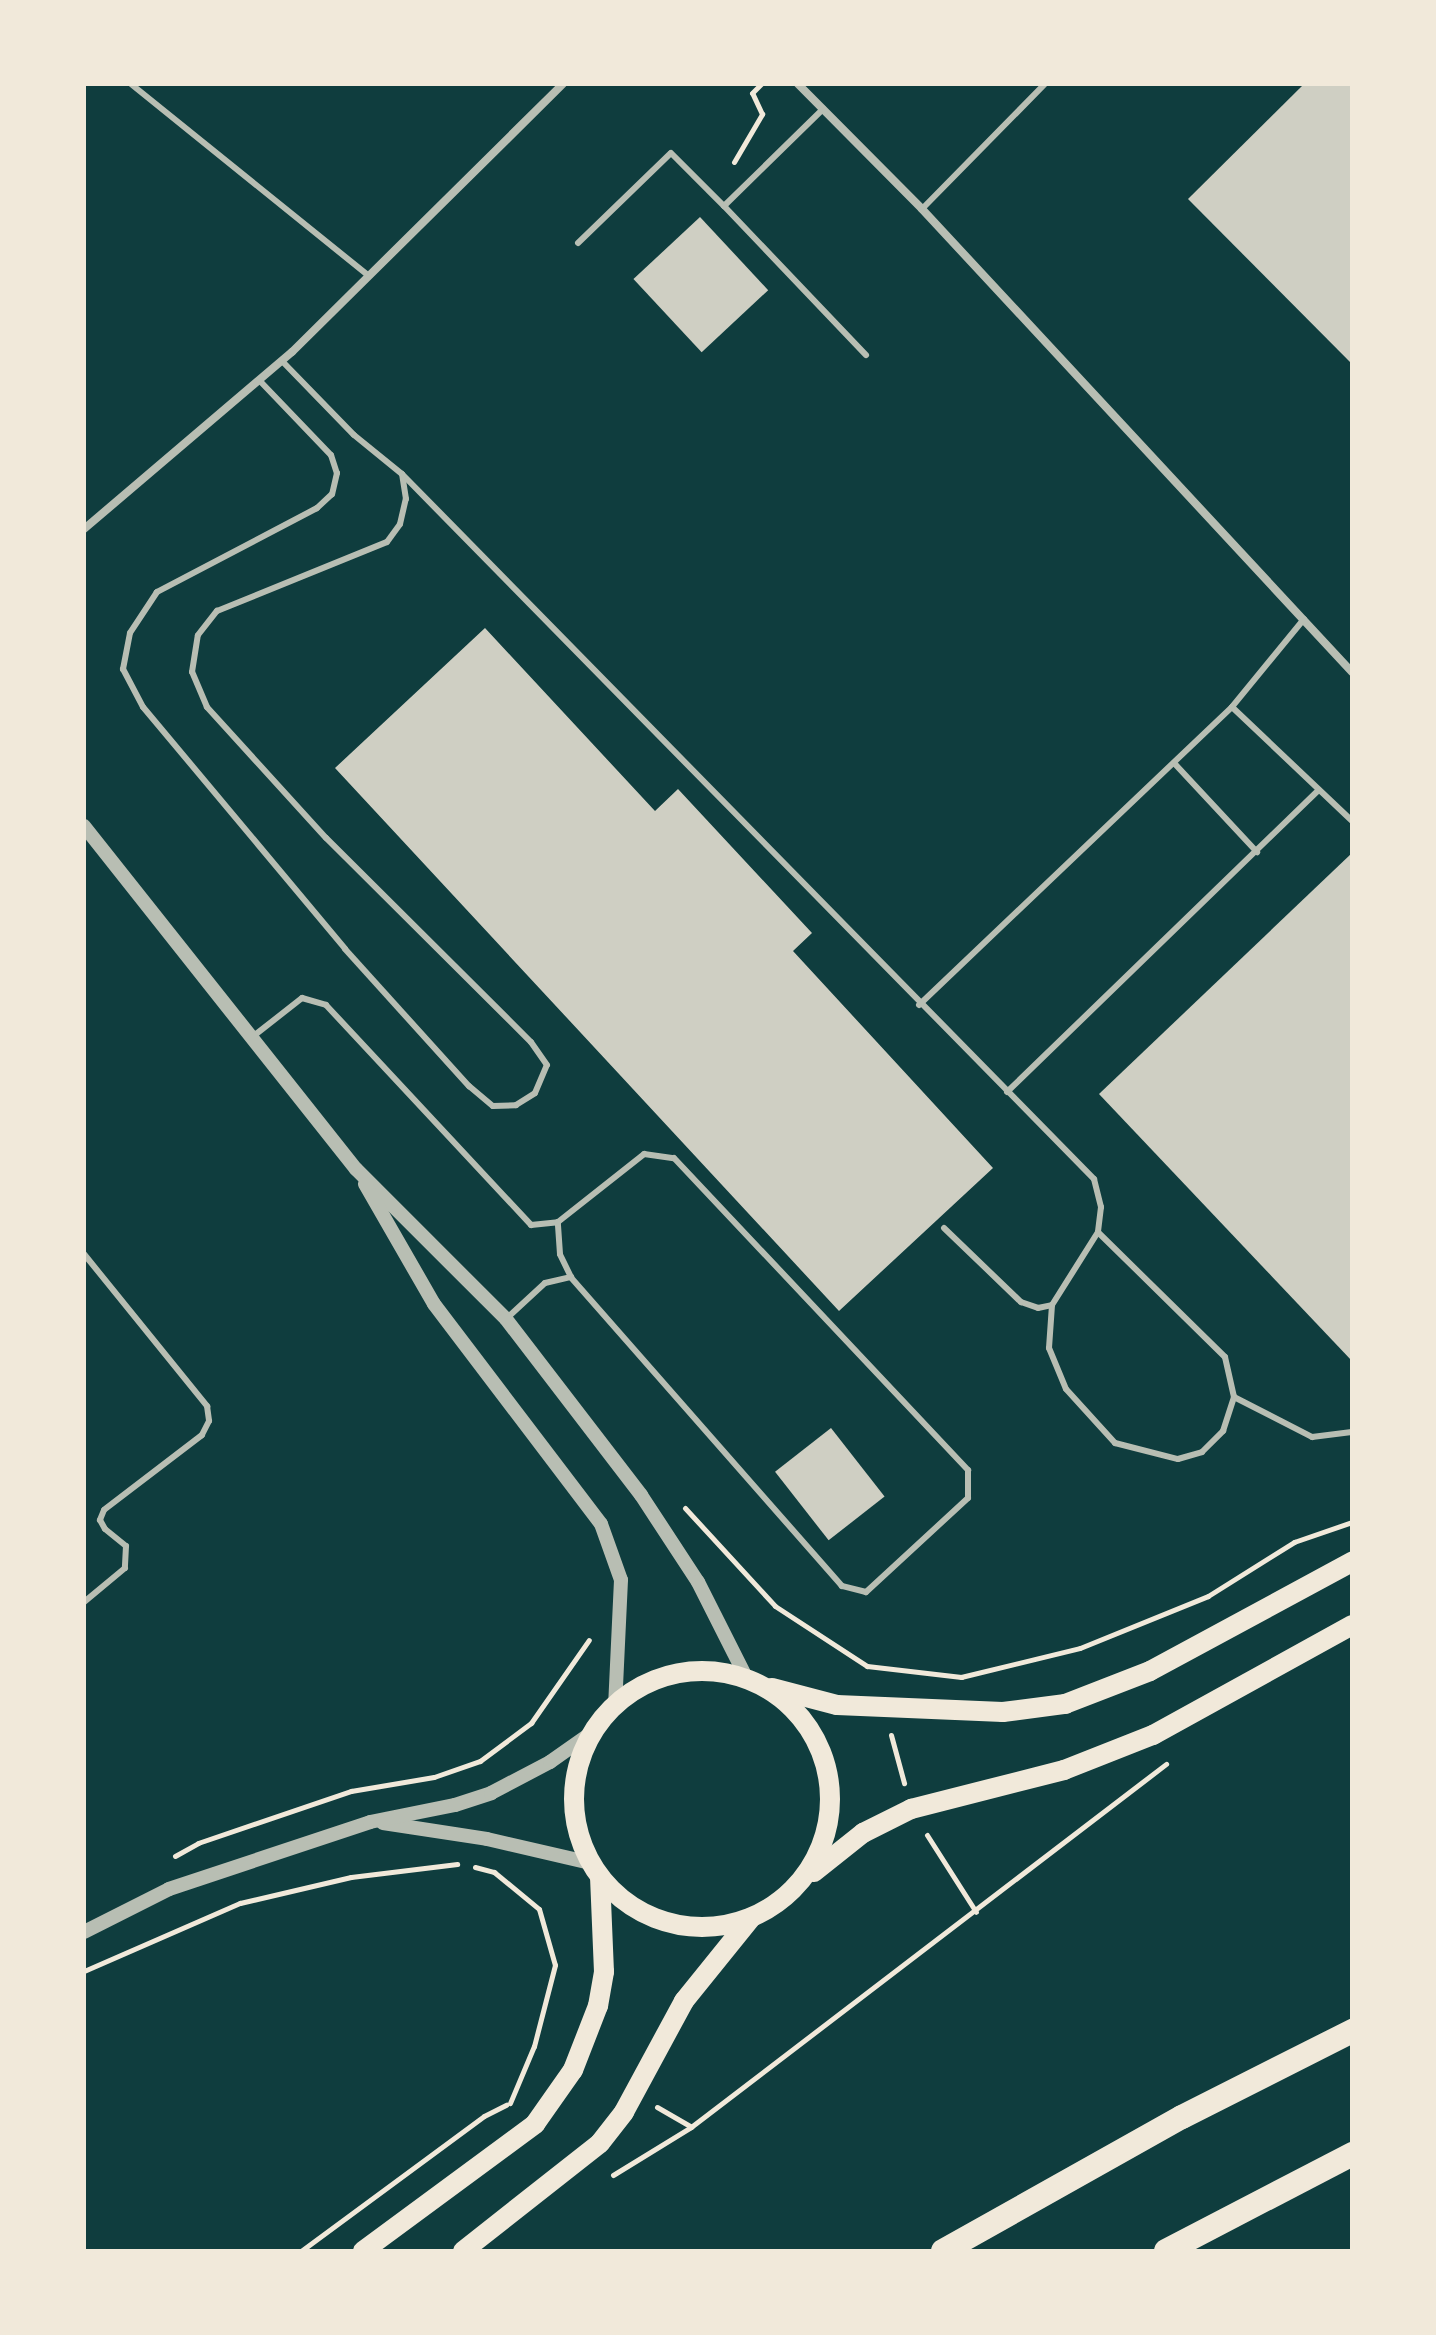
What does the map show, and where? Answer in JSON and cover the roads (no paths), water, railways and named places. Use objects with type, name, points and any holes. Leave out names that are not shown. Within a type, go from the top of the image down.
[{"type":"highway","points":[[943,2251],[1182,2117],[1352,2031]]},
{"type":"highway","points":[[1166,2251],[1352,2154]]},
{"type":"main road","points":[[363,2251],[535,2124],[573,2070],[598,2006],[604,1972],[596,1870],[575,1814],[576,1777],[594,1731],[615,1705],[664,1676],[693,1671],[756,1683],[837,1705],[1003,1712],[1065,1704],[1150,1671],[1352,1562]]},
{"type":"main road","points":[[463,2251],[600,2143],[624,2112],[684,2001],[751,1918],[795,1887],[844,1846],[886,1820],[1104,1757],[1153,1735],[1352,1625]]},
{"type":"main road","points":[[756,1683],[810,1729],[824,1757],[830,1789],[821,1849],[795,1887]]},
{"type":"main road","points":[[596,1870],[618,1897],[660,1921],[719,1927],[751,1918]]},
{"type":"street","points":[[84,529],[282,361],[563,84]]},
{"type":"street","points":[[798,84],[922,209],[1352,672]]},
{"type":"street","points":[[84,826],[356,1169],[506,1319],[641,1495],[698,1582],[756,1683]]},
{"type":"street","points":[[356,1169],[434,1304],[601,1524],[621,1580],[615,1705]]},
{"type":"street","points":[[84,1932],[169,1889],[370,1822],[455,1805],[491,1793],[550,1762],[594,1731]]},
{"type":"street","points":[[370,1822],[487,1839],[596,1870]]},
{"type":"lane","points":[[131,84],[368,275]]},
{"type":"lane","points":[[922,209],[1045,84]]},
{"type":"lane","points":[[724,206],[823,109]]},
{"type":"lane","points":[[578,243],[671,153],[866,355]]},
{"type":"lane","points":[[282,361],[354,435],[402,474],[919,1005],[1094,1179],[1101,1207],[1098,1232],[1052,1305],[1049,1348],[1066,1389],[1115,1443],[1178,1459],[1202,1452],[1223,1431],[1234,1397],[1225,1357],[1098,1232]]},
{"type":"lane","points":[[259,380],[331,455],[337,473],[332,494],[317,508],[157,592],[130,633],[123,669],[143,707],[438,1052],[493,1106],[516,1105],[535,1093],[547,1065],[531,1042],[326,838],[207,707],[192,672],[198,635],[217,611],[387,542],[400,524],[406,499],[402,474]]},
{"type":"lane","points":[[919,1005],[1232,707],[1304,619]]},
{"type":"lane","points":[[1232,707],[1352,821]]},
{"type":"lane","points":[[1174,763],[1257,852]]},
{"type":"lane","points":[[1007,1092],[1319,790]]},
{"type":"lane","points":[[251,1038],[302,998],[326,1005],[531,1225],[558,1222],[644,1154],[674,1158],[968,1470],[968,1498],[866,1592],[842,1586],[571,1277],[560,1254],[558,1222]]},
{"type":"lane","points":[[944,1228],[1021,1302],[1038,1308],[1052,1305]]},
{"type":"lane","points":[[84,1254],[207,1406],[209,1421],[202,1435],[104,1510],[100,1520],[105,1529],[126,1546],[125,1568],[84,1602]]},
{"type":"lane","points":[[506,1319],[545,1283],[571,1277]]},
{"type":"lane","points":[[1234,1397],[1312,1437],[1352,1432]]}]
